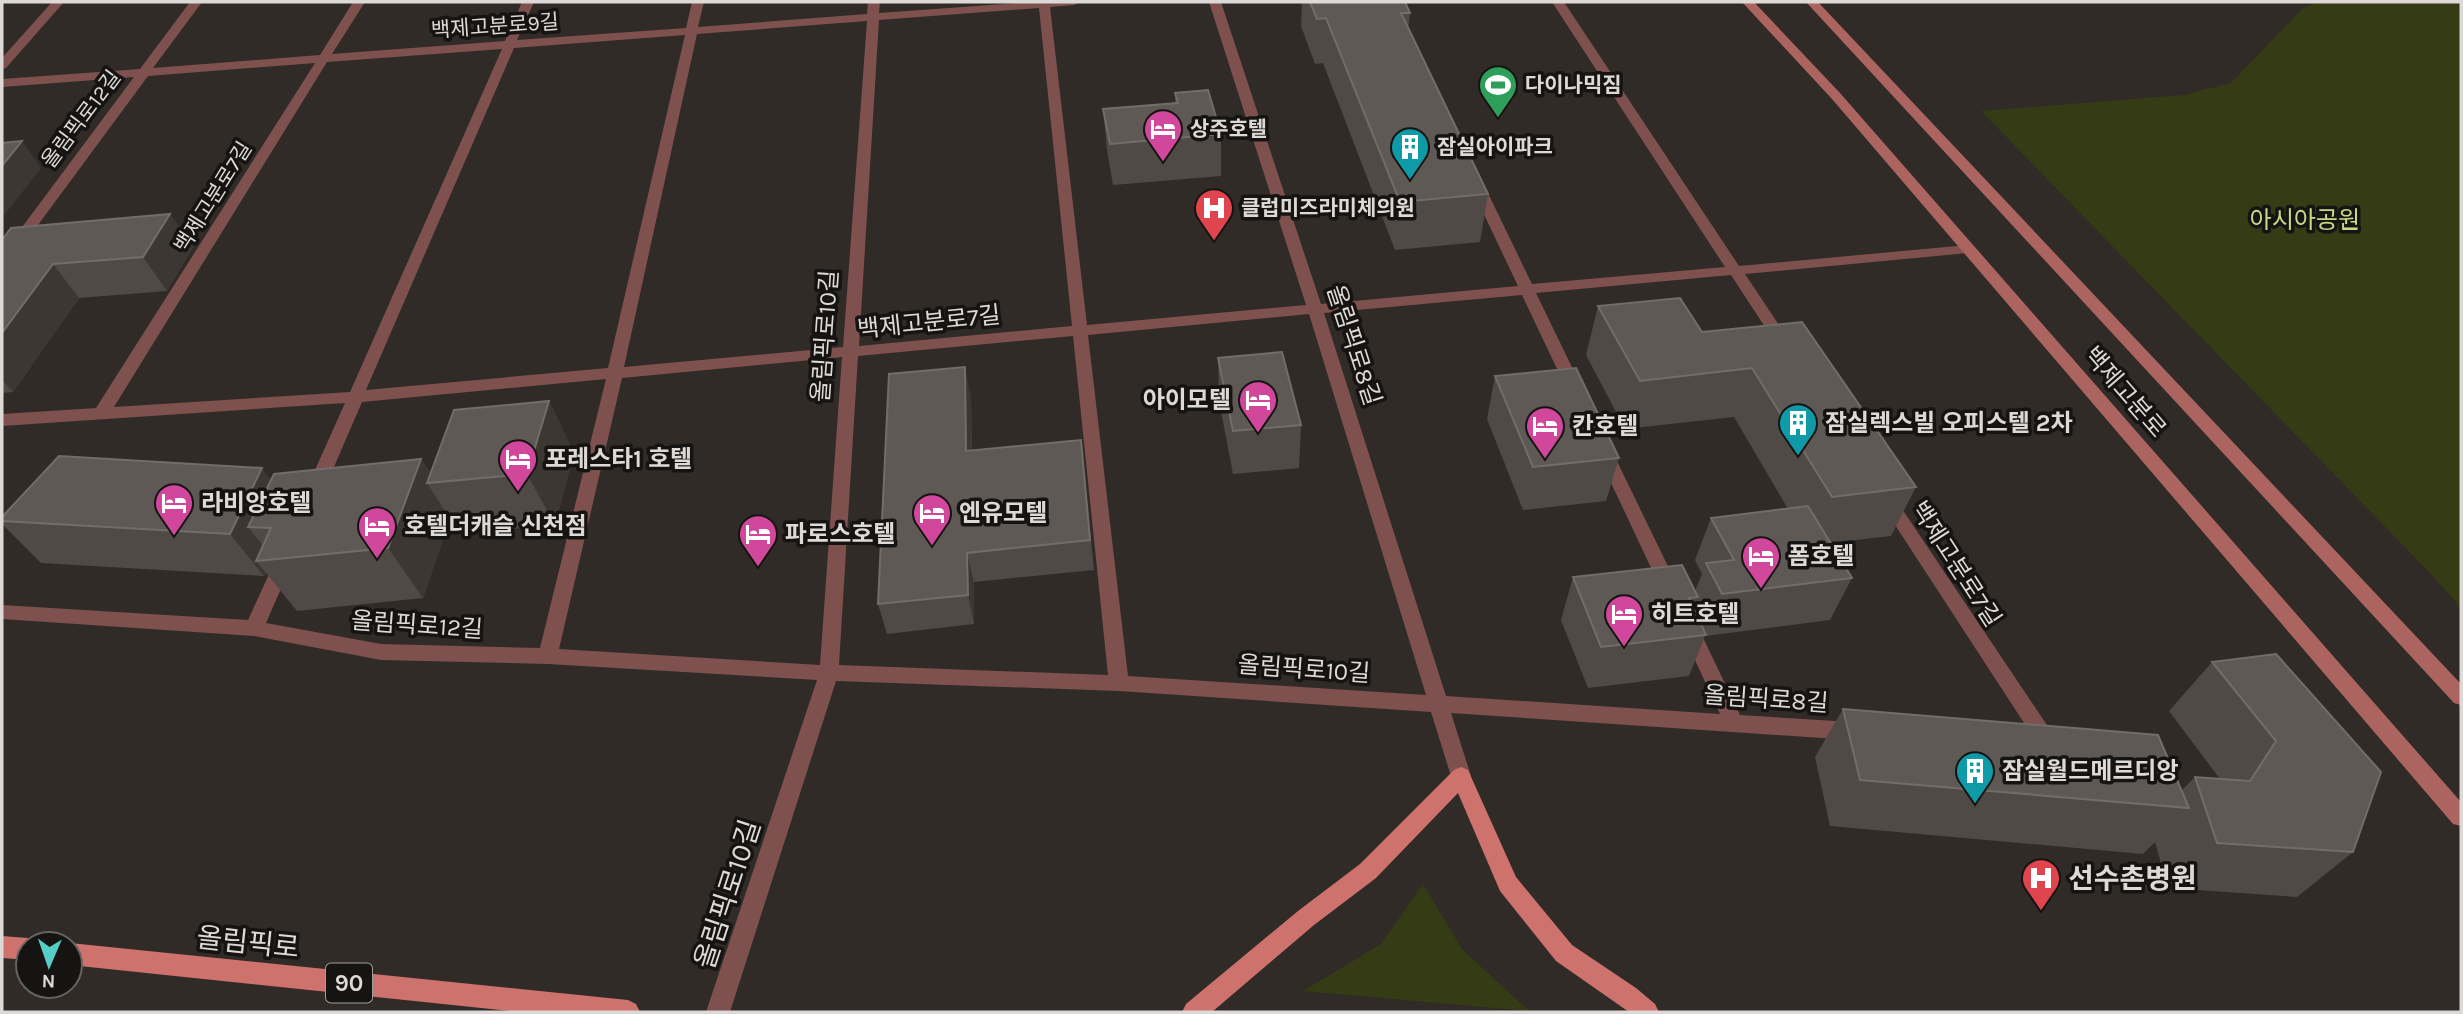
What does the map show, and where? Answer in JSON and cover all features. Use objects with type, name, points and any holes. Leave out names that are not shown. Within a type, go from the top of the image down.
[{"type":"main road","name":"백제고분로","points":[[1747,2],[1836,96],[2461,817]]},
{"type":"main road","name":"백제고분로","points":[[1812,2],[2461,697]]},
{"type":"main road","points":[[1194,1012],[1306,918],[1368,871],[1461,776],[1508,884],[1564,953],[1647,1012]]},
{"type":"main road","name":"올림픽로","points":[[84,955],[628,1012]]},
{"type":"street","points":[[2,65],[58,2]]},
{"type":"street","name":"올림픽로12길","points":[[2,264],[197,2]]},
{"type":"street","name":"백제고분로7길","points":[[101,415],[326,59],[359,2]]},
{"type":"street","points":[[307,506],[528,2]]},
{"type":"street","points":[[548,656],[615,374],[698,2]]},
{"type":"street","name":"올림픽로10길","points":[[718,1012],[829,673],[874,2]]},
{"type":"street","name":"백제고분로9길","points":[[2,83],[1074,2]]},
{"type":"street","name":"올림픽로8길","points":[[1216,2],[1461,776]]},
{"type":"street","points":[[1558,2],[1796,362]]},
{"type":"street","points":[[1044,3],[1119,683]]},
{"type":"street","points":[[1468,167],[1580,401]]},
{"type":"street","name":"백제고분로7길","points":[[2,420],[355,397],[1968,249]]},
{"type":"street","points":[[1598,438],[1734,723]]},
{"type":"street","name":"백제고분로7길","points":[[1880,489],[2048,743],[2021,742]]},
{"type":"street","points":[[254,628],[292,543]]},
{"type":"street","name":"올림픽로12길","points":[[2,612],[254,628],[381,652],[548,656],[829,673]]},
{"type":"street","name":"올림픽로10길","points":[[829,673],[1119,683],[1439,704]]},
{"type":"street","name":"올림픽로8길","points":[[1439,704],[1870,732]]},
{"type":"green space","name":"아시아공원","points":[[2318,2],[2461,2],[2461,608],[1981,111],[2184,95],[2231,83],[2303,8]]},
{"type":"green space","points":[[1423,884],[1462,949],[1529,1011],[1303,991],[1381,944]]},
{"type":"building","points":[[1310,2],[1405,2],[1410,13],[1401,13],[1488,194],[1400,202],[1326,18],[1317,19]]},
{"type":"building","points":[[1208,90],[1221,134],[1110,144],[1103,109],[1178,103],[1175,93]]},
{"type":"building","points":[[22,141],[2,166],[2,143]]},
{"type":"building","points":[[170,214],[143,257],[53,264],[2,333],[2,240],[11,228]]},
{"type":"building","points":[[1680,298],[1702,332],[1802,322],[1916,487],[1832,497],[1752,368],[1640,381],[1598,306]]},
{"type":"building","points":[[1282,352],[1301,425],[1233,431],[1218,358]]},
{"type":"building","points":[[965,367],[966,451],[1081,440],[1090,540],[967,553],[968,595],[878,604],[889,374]]},
{"type":"building","points":[[1576,368],[1619,458],[1533,467],[1495,376]]},
{"type":"building","points":[[549,401],[527,474],[427,483],[454,410]]},
{"type":"building","points":[[59,456],[262,468],[230,534],[2,521],[2,517]]},
{"type":"building","points":[[421,459],[388,548],[256,561],[271,528],[248,527],[274,474]]},
{"type":"building","points":[[1808,506],[1852,578],[1722,594],[1706,563],[1734,560],[1711,518]]},
{"type":"building","points":[[1682,565],[1698,597],[1689,598],[1706,635],[1601,647],[1573,577]]},
{"type":"building","points":[[2276,654],[2381,772],[2353,852],[2217,843],[2195,777],[2250,781],[2276,741],[2212,662]]},
{"type":"building","points":[[1843,709],[2158,735],[2189,808],[1860,780]]},
{"type":"place","name":"다이나믹짐","points":[[1498,119]]},
{"type":"place","name":"상주호텔","points":[[1163,163]]},
{"type":"place","name":"잠실아이파크","points":[[1410,181]]},
{"type":"place","name":"클럽미즈라미체의원","points":[[1214,242]]},
{"type":"place","name":"아이모텔","points":[[1258,434]]},
{"type":"place","name":"잠실렉스빌 오피스텔 2차","points":[[1798,457]]},
{"type":"place","name":"칸호텔","points":[[1545,460]]},
{"type":"place","name":"포레스타1 호텔","points":[[518,493]]},
{"type":"place","name":"라비앙호텔","points":[[174,537]]},
{"type":"place","name":"엔유모텔","points":[[932,547]]},
{"type":"place","name":"호텔더캐슬 신천점","points":[[377,560]]},
{"type":"place","name":"파로스호텔","points":[[758,568]]},
{"type":"place","name":"폼호텔","points":[[1761,590]]},
{"type":"place","name":"히트호텔","points":[[1624,648]]},
{"type":"place","name":"잠실월드메르디앙","points":[[1975,805]]},
{"type":"place","name":"선수촌병원","points":[[2041,912]]}]
